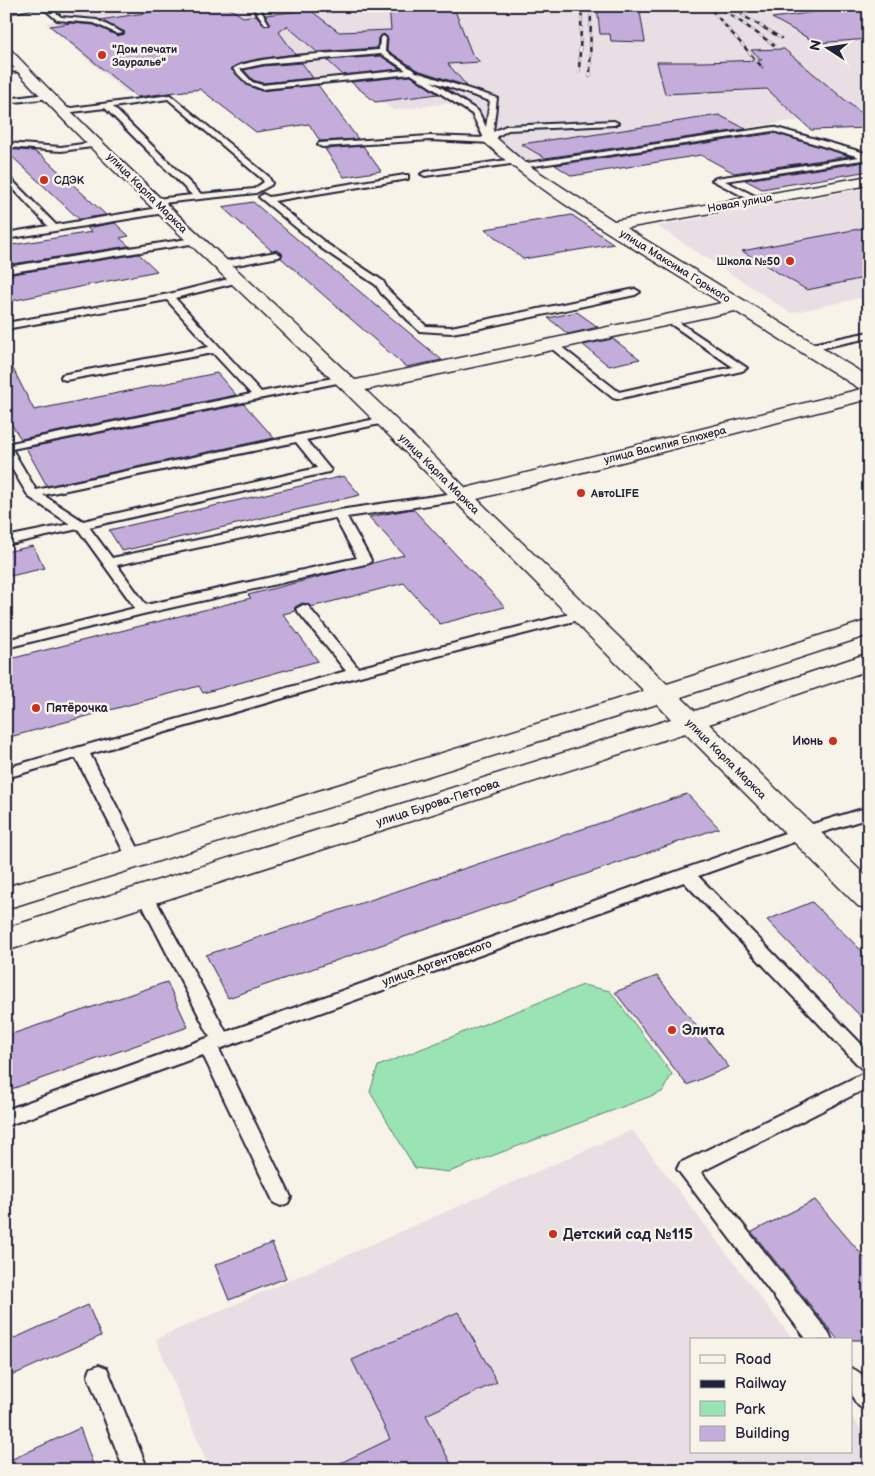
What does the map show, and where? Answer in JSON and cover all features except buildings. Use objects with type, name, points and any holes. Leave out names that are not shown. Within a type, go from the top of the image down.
[{"type":"main road","points":[[6,11],[31,6]]},
{"type":"main road","name":"улица Карла Маркса","points":[[12,63],[64,111],[194,241],[347,383],[662,694],[688,722],[869,898]]},
{"type":"main road","name":"улица Максима Горького","points":[[490,140],[517,163],[611,226],[869,386]]},
{"type":"main road","name":"Новая улица","points":[[611,226],[869,180]]},
{"type":"main road","points":[[347,383],[506,350],[551,344],[736,305]]},
{"type":"main road","name":"улица Василия Блюхера","points":[[462,496],[869,393]]},
{"type":"main road","points":[[6,898],[662,694],[869,627]]},
{"type":"main road","name":"улица Бурова-Петрова","points":[[6,940],[146,897],[869,662]]},
{"type":"lane","points":[[44,6],[59,19],[95,21],[120,33]]},
{"type":"lane","points":[[255,6],[267,23]]},
{"type":"lane","points":[[382,52],[383,38]]},
{"type":"lane","points":[[490,140],[475,113],[411,72],[382,52],[262,62],[236,69],[250,83],[262,87],[411,72],[494,100],[490,140]]},
{"type":"lane","points":[[6,101],[47,96]]},
{"type":"lane","points":[[6,236],[54,228],[200,196],[256,191],[268,183],[265,178],[170,97],[64,111]]},
{"type":"lane","points":[[107,106],[200,196]]},
{"type":"lane","points":[[490,140],[495,134],[506,128],[614,123]]},
{"type":"lane","points":[[425,174],[773,129],[869,157]]},
{"type":"lane","points":[[322,145],[430,138],[490,140]]},
{"type":"lane","points":[[6,145],[62,149],[97,144]]},
{"type":"lane","points":[[756,200],[716,180],[869,157]]},
{"type":"lane","points":[[6,176],[54,228]]},
{"type":"lane","points":[[267,200],[405,177]]},
{"type":"lane","points":[[256,191],[324,246],[380,283],[384,291],[423,329],[480,329],[635,292]]},
{"type":"lane","points":[[6,270],[194,241]]},
{"type":"lane","points":[[309,249],[324,246]]},
{"type":"lane","points":[[220,265],[276,255]]},
{"type":"lane","points":[[6,326],[168,297],[236,280]]},
{"type":"lane","points":[[168,297],[258,396]]},
{"type":"lane","points":[[551,344],[617,396],[742,368],[668,318]]},
{"type":"lane","points":[[807,348],[869,335]]},
{"type":"lane","points":[[66,377],[216,349]]},
{"type":"lane","points":[[143,610],[81,525],[33,494],[6,448],[258,396],[347,383]]},
{"type":"lane","points":[[33,494],[384,420]]},
{"type":"lane","points":[[6,541],[325,470],[298,437]]},
{"type":"lane","points":[[108,563],[339,514],[462,496]]},
{"type":"lane","points":[[6,644],[143,610],[281,582],[364,560],[339,514]]},
{"type":"lane","points":[[303,609],[355,673]]},
{"type":"lane","points":[[6,773],[355,673],[581,615]]},
{"type":"lane","points":[[81,752],[135,858]]},
{"type":"lane","name":"улица Аргентовского","points":[[6,1118],[686,874],[802,833],[869,812]]},
{"type":"lane","points":[[686,874],[869,1064]]},
{"type":"lane","points":[[146,897],[214,1043],[280,1197]]},
{"type":"lane","points":[[819,1338],[688,1169],[869,1078]]},
{"type":"lane","points":[[99,1376],[136,1470]]},
{"type":"lane","points":[[852,1380],[869,1401]]},
{"type":"shaded area","points":[[89,6],[869,6],[869,114],[783,122],[522,162],[479,135],[467,113],[449,103],[394,110],[352,82],[235,91],[126,92],[46,24]]},
{"type":"shaded area","name":"Школа №50","points":[[868,188],[869,296],[791,313],[657,226]]},
{"type":"shaded area","name":"Детский сад №115","points":[[632,1130],[791,1338],[690,1338],[690,1454],[852,1454],[852,1417],[869,1439],[869,1470],[210,1470],[156,1339]]},
{"type":"green space","points":[[583,985],[610,991],[672,1074],[662,1092],[449,1172],[415,1168],[370,1092],[378,1066]]},
{"type":"railway","points":[[579,72],[582,6]]},
{"type":"railway","points":[[590,77],[591,6]]},
{"type":"railway","points":[[708,6],[762,67]]},
{"type":"railway","points":[[718,6],[774,45]]},
{"type":"railway","points":[[742,15],[781,38]]},
{"type":"place","name":"\"Дом печати Зауралье\"","points":[[102,55]]},
{"type":"place","name":"СДЭК","points":[[44,180]]},
{"type":"place","name":"Школа №50","points":[[790,261]]},
{"type":"place","name":"АвтоLIFE","points":[[581,493]]},
{"type":"place","name":"Пятёрочка","points":[[36,708]]},
{"type":"place","name":"Июнь","points":[[833,741]]},
{"type":"place","name":"Элита","points":[[672,1030]]},
{"type":"place","name":"Детский сад №115","points":[[553,1234]]}]
